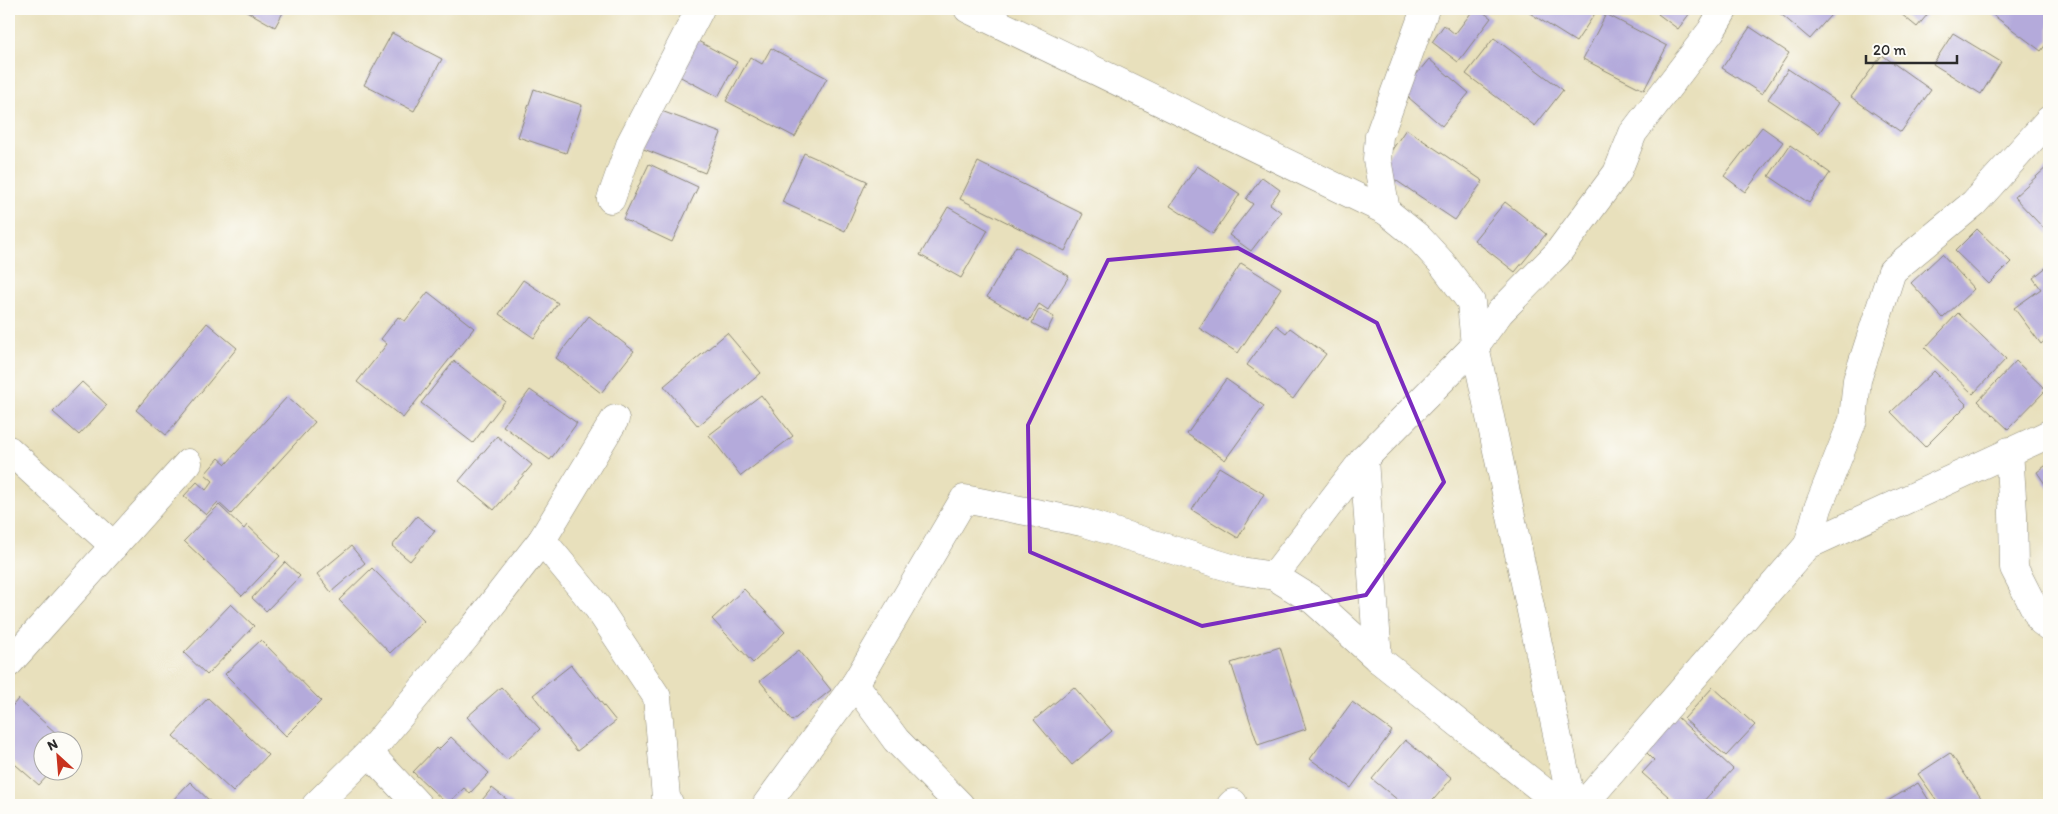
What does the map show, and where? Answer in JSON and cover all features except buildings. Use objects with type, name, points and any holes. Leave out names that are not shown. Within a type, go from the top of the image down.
[{"type":"street","points":[[611,199],[631,142],[700,9]]},
{"type":"street","points":[[1386,211],[1377,159],[1379,136],[1425,9]]},
{"type":"street","points":[[1274,576],[1364,459],[1475,346],[1500,312],[1562,246],[1616,173],[1633,133],[1711,31],[1724,9]]},
{"type":"street","points":[[979,12],[1386,211],[1418,238],[1441,262],[1471,302],[1475,346],[1572,805]]},
{"type":"street","points":[[1808,544],[1818,508],[1853,420],[1857,380],[1892,271],[1974,203],[2049,120]]},
{"type":"street","points":[[1471,302],[1500,312]]},
{"type":"street","points":[[316,805],[369,752],[475,626],[542,540],[615,419]]},
{"type":"street","points":[[1583,805],[1808,544],[2049,434]]},
{"type":"street","points":[[9,450],[114,546]]},
{"type":"street","points":[[2009,452],[2014,568],[2041,621],[2049,627]]},
{"type":"street","points":[[1364,459],[1378,659]]},
{"type":"street","points":[[9,663],[188,463]]},
{"type":"street","points":[[766,805],[855,684],[964,499],[1082,522],[1241,570],[1274,576],[1314,601],[1378,659],[1561,805]]},
{"type":"street","points":[[542,540],[598,608],[657,697],[666,797],[670,805]]},
{"type":"street","points":[[855,684],[896,740],[960,805]]},
{"type":"street","points":[[369,752],[418,805]]},
{"type":"highlighted area","points":[[1238,248],[1377,323],[1444,482],[1366,595],[1202,626],[1030,552],[1028,425],[1108,260]]}]
